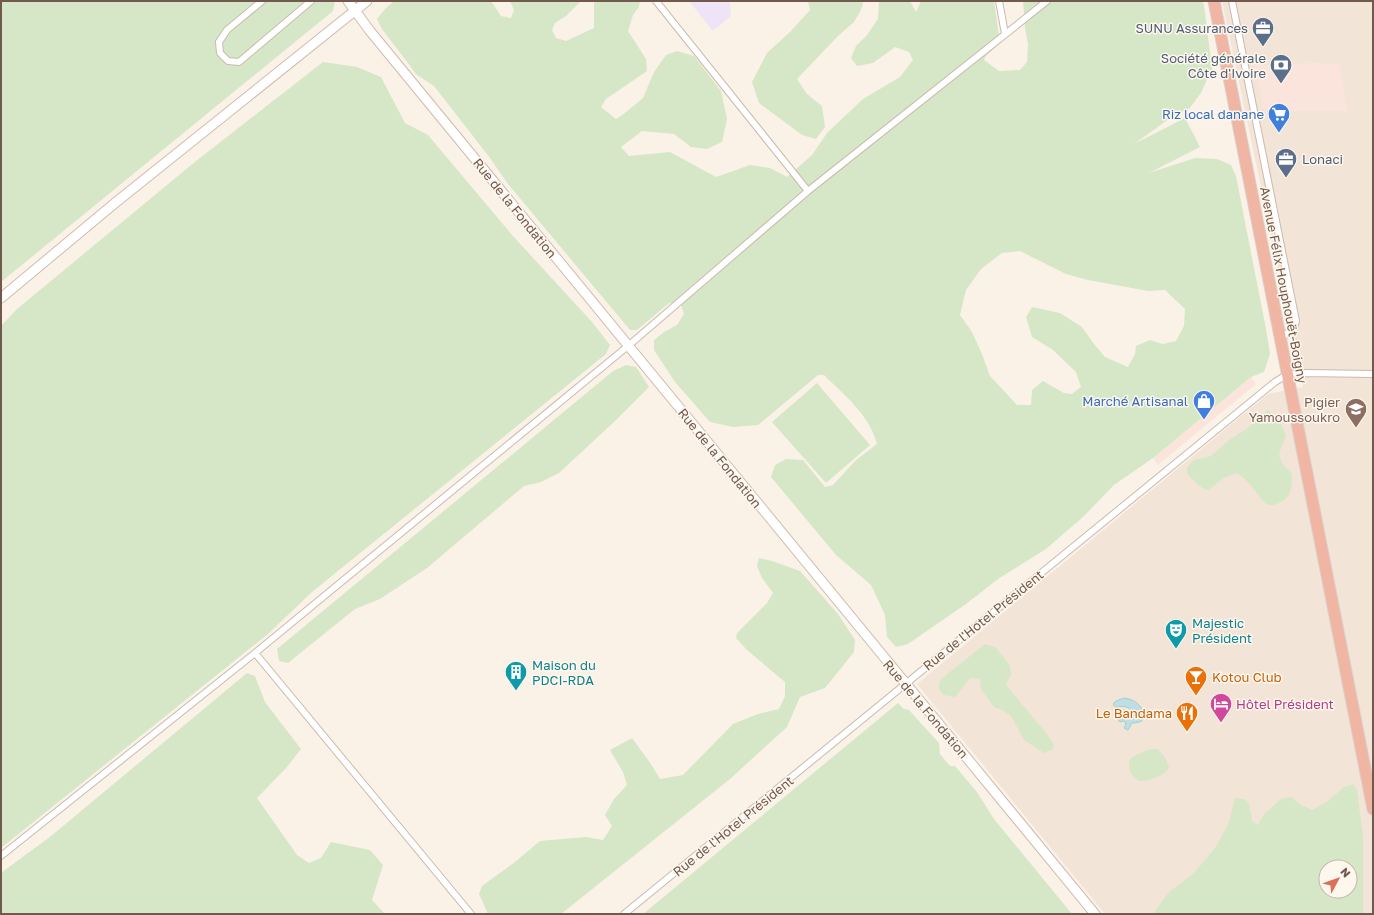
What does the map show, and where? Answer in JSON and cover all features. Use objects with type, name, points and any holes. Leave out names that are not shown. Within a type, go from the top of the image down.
[{"type":"highway","name":"Avenue Félix Houphouët-Boigny","points":[[1214,1],[1373,809]]},
{"type":"street","points":[[262,1],[227,30],[219,42],[220,53],[228,61],[238,62],[311,1]]},
{"type":"street","name":"Rue de la Fondation","points":[[348,1],[628,346],[1095,914]]},
{"type":"street","points":[[1,298],[116,203],[367,1]]},
{"type":"street","points":[[656,1],[808,191]]},
{"type":"street","points":[[999,1],[1005,34]]},
{"type":"street","points":[[1,856],[255,652],[628,346],[808,191],[1047,1]]},
{"type":"street","points":[[1232,1],[1296,321],[1294,328],[1280,339]]},
{"type":"street","points":[[1288,374],[1373,374]]},
{"type":"street","name":"Rue de l'Hotel Président","points":[[624,914],[1266,389],[1288,374]]},
{"type":"street","points":[[255,652],[471,914]]},
{"type":"shaded area","points":[[689,1],[730,1],[731,16],[713,31]]},
{"type":"shaded area","points":[[1222,1],[1373,1],[1373,914],[1105,914],[917,684],[1268,394],[1303,387]]},
{"type":"shaded area","points":[[1315,63],[1339,64],[1348,111],[1264,111],[1254,65]]},
{"type":"shaded area","name":"Marché Artisanal","points":[[1251,377],[1256,384],[1158,465],[1153,458]]},
{"type":"green space","points":[[1,1],[335,1],[333,11],[1,282]]},
{"type":"green space","points":[[394,1],[491,1],[501,16],[511,18],[514,10],[510,1],[581,1],[566,16],[555,23],[552,30],[556,38],[566,41],[594,28],[594,1],[640,1],[639,7],[633,15],[628,31],[646,59],[647,71],[606,99],[601,107],[616,119],[625,113],[643,98],[654,72],[666,55],[677,51],[694,56],[721,91],[727,119],[722,142],[707,149],[691,147],[674,134],[642,131],[621,147],[629,156],[670,152],[716,177],[750,165],[770,168],[787,177],[812,155],[827,133],[863,99],[900,77],[913,60],[909,52],[895,47],[873,63],[857,66],[851,58],[856,46],[867,35],[878,19],[879,1],[910,1],[916,12],[921,1],[994,1],[1000,43],[986,56],[984,60],[999,71],[1020,70],[1027,62],[1028,44],[1023,1],[1203,1],[1212,69],[1201,93],[1189,109],[1176,114],[1134,144],[1185,118],[1200,147],[1149,173],[1195,158],[1217,159],[1231,165],[1236,176],[1270,354],[1264,372],[1251,377],[1153,458],[1114,485],[1083,517],[1046,549],[998,579],[966,604],[908,644],[896,647],[887,637],[885,615],[871,585],[836,555],[771,477],[775,465],[786,459],[803,460],[825,487],[833,485],[856,460],[877,444],[868,424],[855,406],[824,375],[818,375],[758,425],[733,427],[710,422],[675,382],[654,350],[654,340],[664,332],[677,325],[684,314],[681,305],[669,303],[637,330],[630,330],[508,184],[490,158],[434,86],[417,75],[382,29],[377,19]],"holes":[[[1020,251],[1066,274],[1088,280],[1148,291],[1165,290],[1185,309],[1184,326],[1176,341],[1163,344],[1150,340],[1136,346],[1135,354],[1128,367],[1105,357],[1082,327],[1060,313],[1032,307],[1026,317],[1032,337],[1053,350],[1076,372],[1081,387],[1072,394],[1064,393],[1043,381],[1032,390],[1031,405],[1017,405],[990,376],[972,332],[960,315],[966,290],[981,269],[1002,253]]]},
{"type":"green space","points":[[808,1],[863,1],[862,8],[854,22],[838,36],[797,79],[807,94],[822,106],[825,127],[816,139],[802,135],[759,103],[752,82],[767,53],[791,31],[810,10]]},
{"type":"green space","points":[[323,62],[357,67],[381,77],[405,123],[428,135],[512,235],[592,322],[610,345],[606,354],[312,592],[268,634],[1,848],[1,326],[17,309],[196,161]]},
{"type":"green space","points":[[626,365],[636,367],[649,387],[559,473],[541,482],[524,486],[427,568],[380,599],[355,609],[288,663],[279,661],[277,649],[613,371]]},
{"type":"green space","points":[[817,383],[870,445],[826,483],[772,422]]},
{"type":"green space","points":[[1267,410],[1280,421],[1286,437],[1281,449],[1280,457],[1283,464],[1292,474],[1292,479],[1290,492],[1285,499],[1276,504],[1266,504],[1245,479],[1236,473],[1224,478],[1208,490],[1202,488],[1191,478],[1187,473],[1187,468],[1194,460],[1211,456],[1229,440],[1248,428]]},
{"type":"green space","points":[[759,558],[800,571],[838,614],[855,640],[854,652],[825,688],[800,697],[787,727],[730,779],[561,914],[488,914],[479,894],[482,886],[515,862],[540,841],[586,837],[603,840],[612,826],[605,815],[614,799],[627,785],[623,772],[610,750],[632,738],[660,779],[683,775],[733,724],[758,714],[779,709],[785,696],[785,682],[747,650],[736,638],[737,633],[767,603],[773,593],[762,578],[757,566]]},
{"type":"green space","points":[[985,644],[995,647],[1010,665],[1011,675],[1006,683],[1007,686],[1050,738],[1054,745],[1052,750],[1044,753],[1024,740],[1011,716],[994,707],[981,689],[980,679],[970,678],[955,697],[943,695],[939,688],[940,680]]},
{"type":"green space","points":[[247,673],[255,676],[265,702],[301,749],[286,768],[257,798],[297,855],[309,863],[321,858],[331,842],[370,850],[383,865],[372,900],[385,914],[1,914],[1,873],[51,836]]},
{"type":"green space","points":[[898,703],[904,709],[909,710],[939,743],[940,754],[950,766],[955,766],[977,792],[994,819],[1072,914],[643,914]]},
{"type":"green space","points":[[1152,749],[1158,749],[1166,759],[1169,767],[1164,773],[1156,778],[1138,781],[1133,776],[1131,771],[1129,765],[1130,761],[1135,755]]},
{"type":"green space","points":[[1353,784],[1357,790],[1363,836],[1363,914],[1155,914],[1155,911],[1169,892],[1193,874],[1216,847],[1229,822],[1235,798],[1245,799],[1249,803],[1252,821],[1258,825],[1264,814],[1281,799],[1291,797],[1301,805],[1312,810],[1328,801],[1344,787]]},
{"type":"water","points":[[1124,698],[1137,703],[1145,714],[1143,720],[1132,723],[1128,730],[1124,728],[1126,724],[1125,722],[1120,722],[1115,714],[1119,711],[1125,710],[1135,717],[1134,714],[1128,708],[1122,706],[1116,708],[1113,704]]},
{"type":"place","name":"SUNU Assurances","points":[[1263,48]]},
{"type":"place","name":"Société générale Côte d'Ivoire","points":[[1281,84]]},
{"type":"place","name":"Riz local danane","points":[[1279,134]]},
{"type":"place","name":"Lonaci","points":[[1286,178]]},
{"type":"place","name":"Marché Artisanal","points":[[1204,420]]},
{"type":"place","name":"Pigier Yamoussoukro","points":[[1356,428]]},
{"type":"place","name":"Majestic Président","points":[[1176,650]]},
{"type":"place","name":"Maison du PDCI-RDA","points":[[516,692]]},
{"type":"place","name":"Kotou Club","points":[[1196,696]]},
{"type":"place","name":"Hôtel Président","points":[[1221,724]]},
{"type":"place","name":"Le Bandama","points":[[1187,732]]}]
